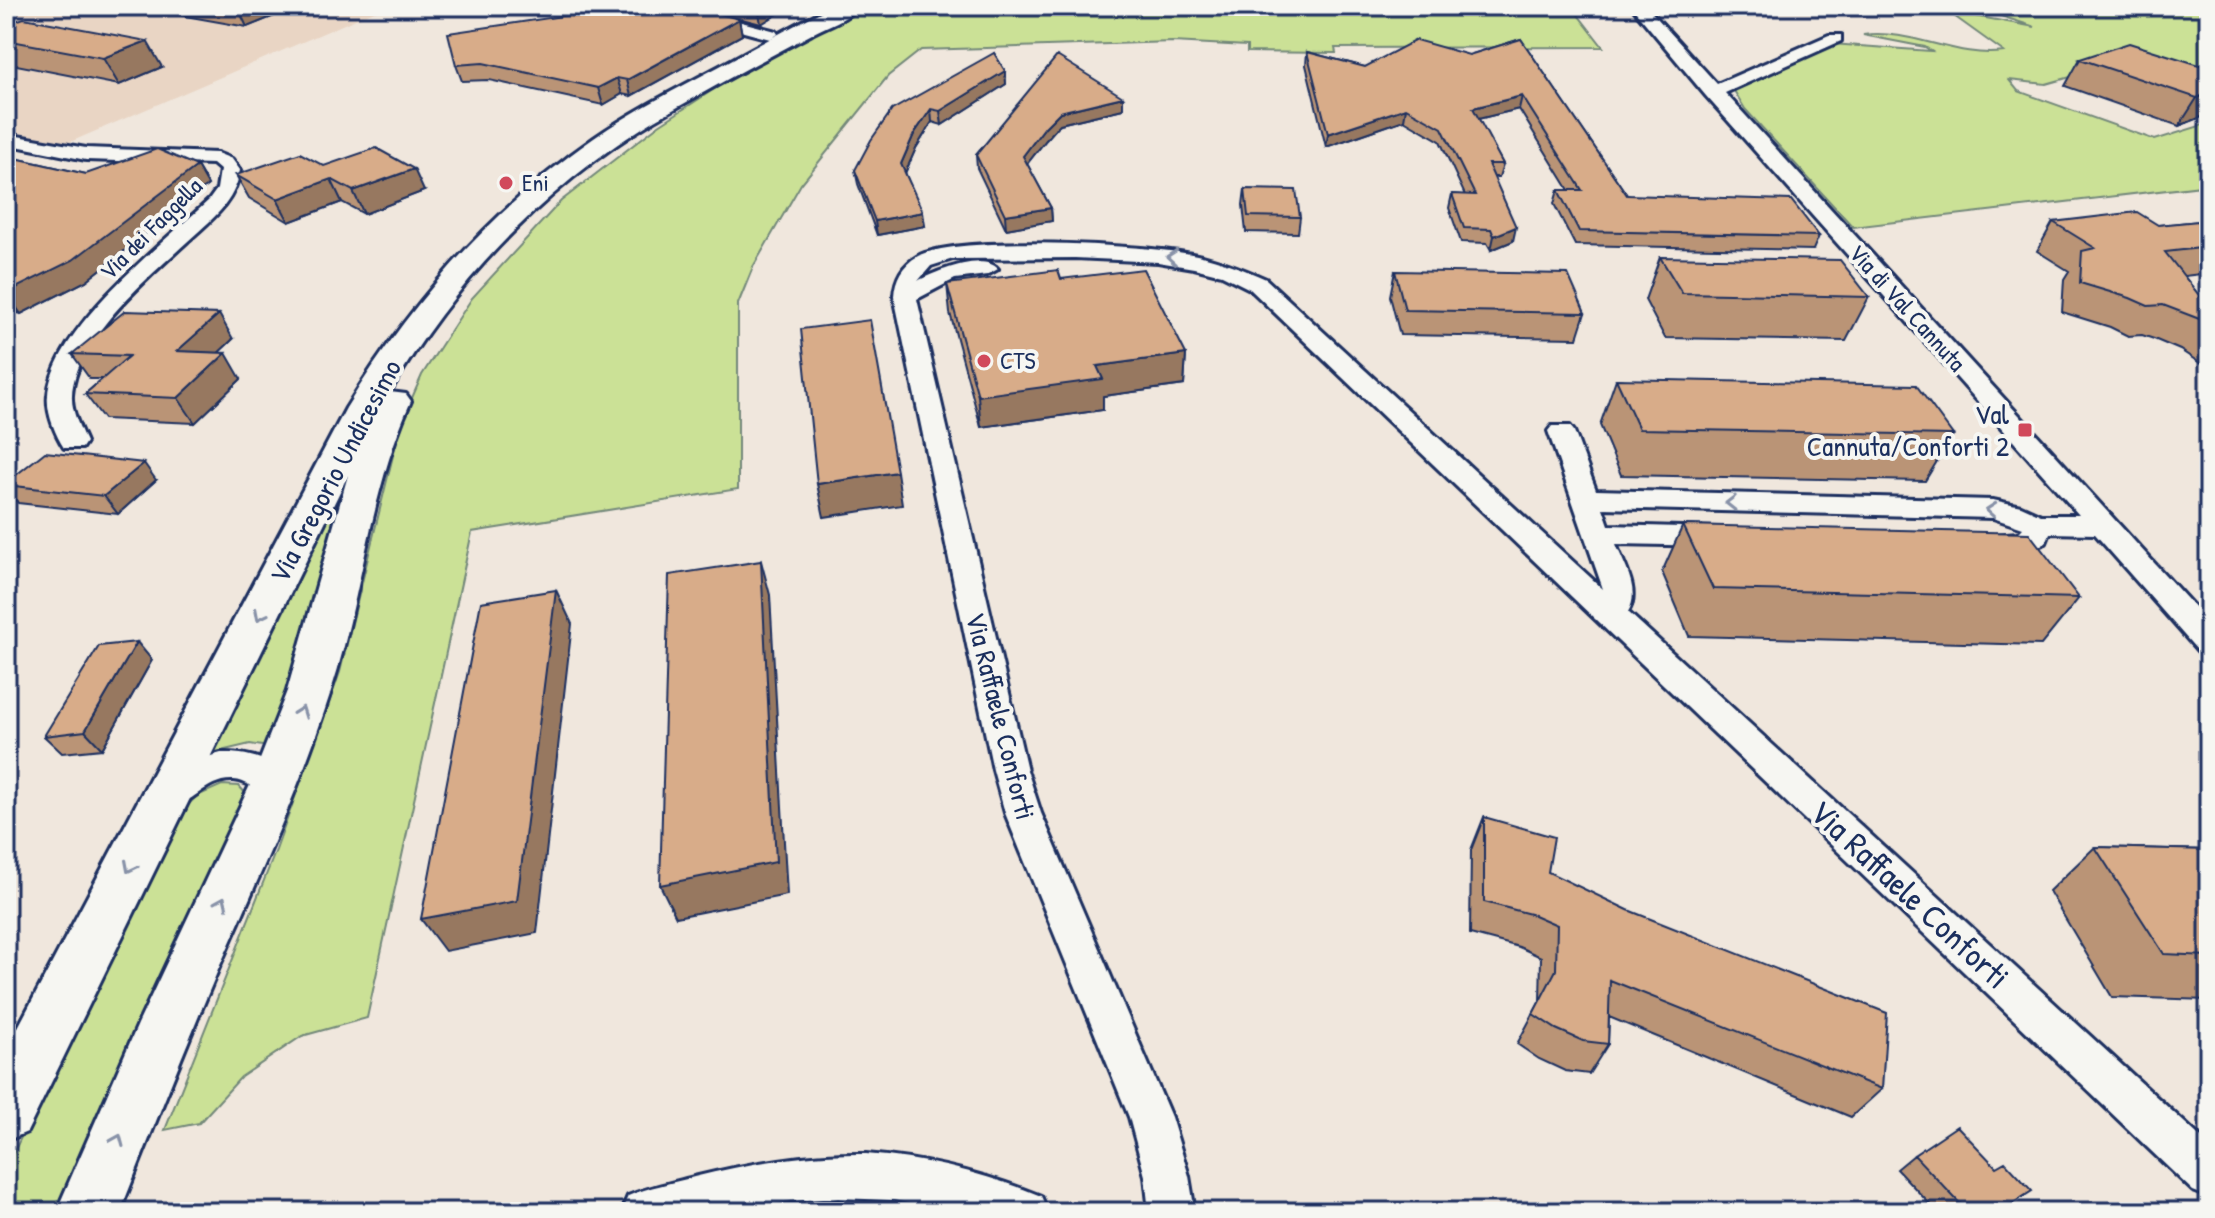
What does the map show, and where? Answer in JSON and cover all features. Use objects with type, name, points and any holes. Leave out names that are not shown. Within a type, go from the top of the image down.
[{"type":"street","points":[[663,6],[770,34]]},
{"type":"street","name":"Via Gregorio Undicesimo","points":[[6,1111],[363,408],[423,317],[457,275],[533,198],[624,129],[778,41],[848,6]]},
{"type":"street","name":"Via di Val Cannuta","points":[[1638,6],[2209,643]]},
{"type":"street","points":[[1712,92],[1835,38]]},
{"type":"street","name":"Via Gregorio Undicesimo","points":[[88,1212],[158,1043],[274,785],[309,691],[380,430],[426,346],[484,269],[541,210],[613,151],[694,96],[715,78]]},
{"type":"street","name":"Via dei Faggella","points":[[6,139],[86,154],[217,159],[230,170],[223,196],[102,313],[76,348],[60,395],[62,413],[73,442]]},
{"type":"street","name":"Via Raffaele Conforti","points":[[1172,1212],[1167,1176],[1150,1117],[1016,793],[905,296],[941,276],[976,269],[1165,274],[1237,287],[1258,295],[1289,314],[2209,1175]]},
{"type":"street","points":[[1561,431],[1619,595],[1610,613]]},
{"type":"street","points":[[1586,499],[1993,509],[2011,512],[2037,524],[2102,525]]},
{"type":"street","points":[[1966,542],[2022,542],[2036,536],[2037,524]]},
{"type":"street","points":[[1599,534],[1746,538]]},
{"type":"street","name":"Via Gregorio Undicesimo","points":[[166,798],[196,774],[234,764],[257,771],[274,785]]},
{"type":"street","points":[[644,1212],[785,1180],[859,1175],[934,1184],[975,1194],[1025,1212]]},
{"type":"shaded area","points":[[6,6],[386,6],[61,146],[6,133]]},
{"type":"green space","points":[[858,6],[1541,6],[1575,11],[1603,47],[1335,48],[1336,53],[1247,52],[1247,46],[1173,42],[921,50],[888,76],[801,184],[753,267],[738,304],[738,489],[472,532],[367,1018],[302,1036],[241,1077],[199,1123],[165,1130],[276,850],[340,672],[401,423],[422,375],[472,298],[561,201],[659,125],[739,73]]},
{"type":"green space","points":[[1970,6],[2209,6],[2209,98],[2116,64],[2046,84],[2009,80],[2018,91],[2155,140],[2209,123],[2209,185],[1853,227],[1745,109],[1733,89],[1831,44],[1931,51],[1925,47],[1863,35],[1899,36],[1968,51],[2004,52],[1947,11],[2035,27]]},
{"type":"green space","points":[[364,437],[280,718],[268,747],[250,744],[208,754]]},
{"type":"green space","points":[[222,785],[239,786],[247,795],[66,1212],[6,1212],[6,1168],[179,814],[197,796]]},
{"type":"building","points":[[609,6],[689,6],[739,19],[627,80],[617,78],[598,88],[483,63],[456,65],[448,33],[609,9]]},
{"type":"building","points":[[24,18],[147,41],[103,58],[6,40],[6,24]]},
{"type":"building","points":[[1521,39],[1627,195],[1791,200],[1819,236],[1579,231],[1558,190],[1582,190],[1522,96],[1473,108],[1503,164],[1488,164],[1516,227],[1494,236],[1491,229],[1464,228],[1452,194],[1475,195],[1442,128],[1406,108],[1328,134],[1307,52],[1365,67],[1416,40],[1469,55]]},
{"type":"building","points":[[2129,43],[2209,68],[2209,93],[2197,98],[2080,59]]},
{"type":"building","points":[[994,53],[1005,71],[940,111],[931,109],[914,134],[901,164],[923,212],[875,221],[855,170],[892,110]]},
{"type":"building","points":[[1057,56],[1123,97],[1060,112],[1045,127],[1023,156],[1051,208],[1005,215],[976,155]]},
{"type":"building","points":[[376,148],[414,169],[353,191],[331,179],[277,199],[236,175],[300,153],[324,166]]},
{"type":"building","points":[[157,149],[197,166],[73,260],[6,293],[6,156],[86,174]]},
{"type":"building","points":[[1245,189],[1296,190],[1300,217],[1248,216]]},
{"type":"building","points":[[2137,212],[2158,225],[2209,220],[2209,247],[2165,252],[2209,308],[2209,325],[2163,305],[2148,306],[2080,283],[2082,251],[2095,248],[2053,222]]},
{"type":"building","points":[[1660,257],[1840,260],[1869,297],[1682,293]]},
{"type":"building","points":[[1143,269],[1186,354],[1097,366],[1103,379],[978,396],[947,284],[1058,270],[1061,279]]},
{"type":"building","points":[[1395,271],[1568,274],[1585,313],[1405,310]]},
{"type":"building","points":[[125,311],[219,314],[177,351],[226,353],[178,398],[85,394],[129,356],[72,354]]},
{"type":"building","points":[[870,320],[897,472],[817,484],[801,329]]},
{"type":"building","points":[[1616,379],[1916,385],[1953,435],[1639,429]]},
{"type":"building","points":[[45,452],[144,463],[104,496],[6,485]]},
{"type":"building","points":[[1683,525],[2029,533],[2079,598],[1713,589]]},
{"type":"building","points":[[761,561],[776,862],[660,885],[669,575]]},
{"type":"building","points":[[556,590],[517,901],[421,919],[481,602]]},
{"type":"building","points":[[137,642],[85,731],[44,736],[99,646]]},
{"type":"building","points":[[1484,817],[1554,837],[1548,872],[1628,910],[1887,1013],[1882,1089],[1610,980],[1608,1044],[1583,1041],[1533,1014],[1556,970],[1557,925],[1534,915],[1484,902]]},
{"type":"building","points":[[2095,847],[2209,850],[2209,956],[2164,954]]},
{"type":"building","points":[[1957,1126],[1996,1167],[2005,1162],[2032,1191],[1999,1212],[1968,1212],[1914,1155]]},
{"type":"place","name":"Eni","points":[[506,183]]},
{"type":"place","name":"CTS","points":[[984,361]]},
{"type":"place","name":"Val Cannuta/Conforti 2","points":[[2025,430]]}]
